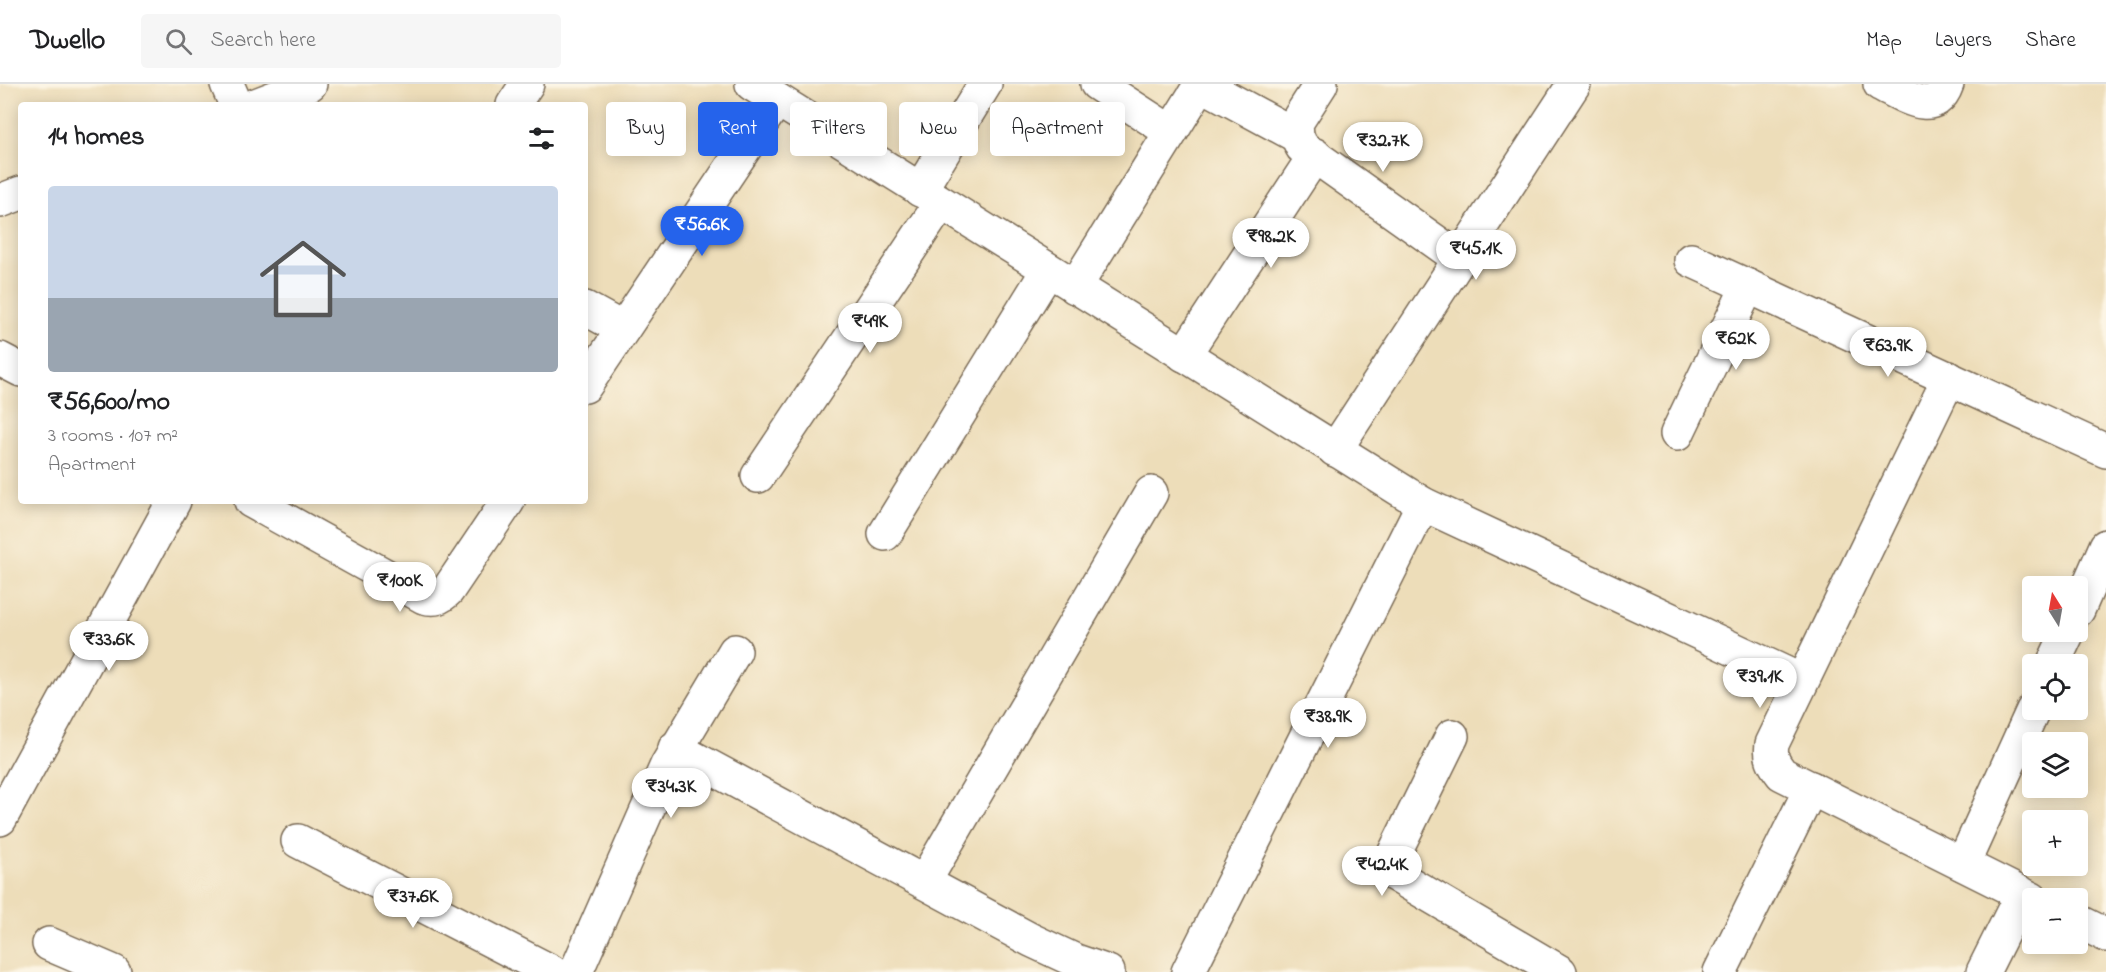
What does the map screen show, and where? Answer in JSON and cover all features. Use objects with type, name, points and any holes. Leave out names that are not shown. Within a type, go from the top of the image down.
[{"type":"street","points":[[227,84],[235,102]]},
{"type":"street","points":[[264,102],[310,84]]},
{"type":"street","points":[[515,102],[527,84]]},
{"type":"street","points":[[758,476],[930,196],[986,84]]},
{"type":"street","points":[[1096,84],[1171,132]]},
{"type":"street","points":[[1075,287],[1201,84],[1306,146],[1460,260]]},
{"type":"street","points":[[1306,146],[1296,123],[1321,84]]},
{"type":"street","points":[[1335,450],[1574,84]]},
{"type":"street","points":[[1880,84],[1920,102],[1929,103],[1938,100],[1947,84]]},
{"type":"street","points":[[588,382],[778,93],[930,196],[1423,504],[1802,681]]},
{"type":"street","points":[[1184,356],[1306,146]]},
{"type":"street","points":[[0,201],[18,194]]},
{"type":"street","points":[[1691,260],[2106,451]]},
{"type":"street","points":[[885,534],[1048,270]]},
{"type":"street","points":[[1677,434],[1749,286]]},
{"type":"street","points":[[588,310],[623,329]]},
{"type":"street","points":[[0,358],[18,368]]},
{"type":"street","points":[[1949,378],[1772,744],[1770,754],[1774,765],[1782,774],[2022,894]]},
{"type":"street","points":[[924,882],[1152,493]]},
{"type":"street","points":[[0,819],[172,504]]},
{"type":"street","points":[[256,504],[424,597],[434,600],[448,590],[506,504]]},
{"type":"street","points":[[1188,972],[1423,504]]},
{"type":"street","points":[[2088,587],[2106,546]]},
{"type":"street","points":[[576,972],[675,748],[735,651]]},
{"type":"street","points":[[1963,864],[2028,720]]},
{"type":"street","points":[[1452,736],[1392,858],[1395,875],[1560,972]]},
{"type":"street","points":[[675,748],[1054,951],[1108,972]]},
{"type":"street","points":[[1720,972],[1811,788]]},
{"type":"street","points":[[298,841],[552,972]]},
{"type":"street","points":[[1983,972],[2022,905]]},
{"type":"street","points":[[2088,926],[2106,935]]},
{"type":"street","points":[[49,944],[114,972]]}]
